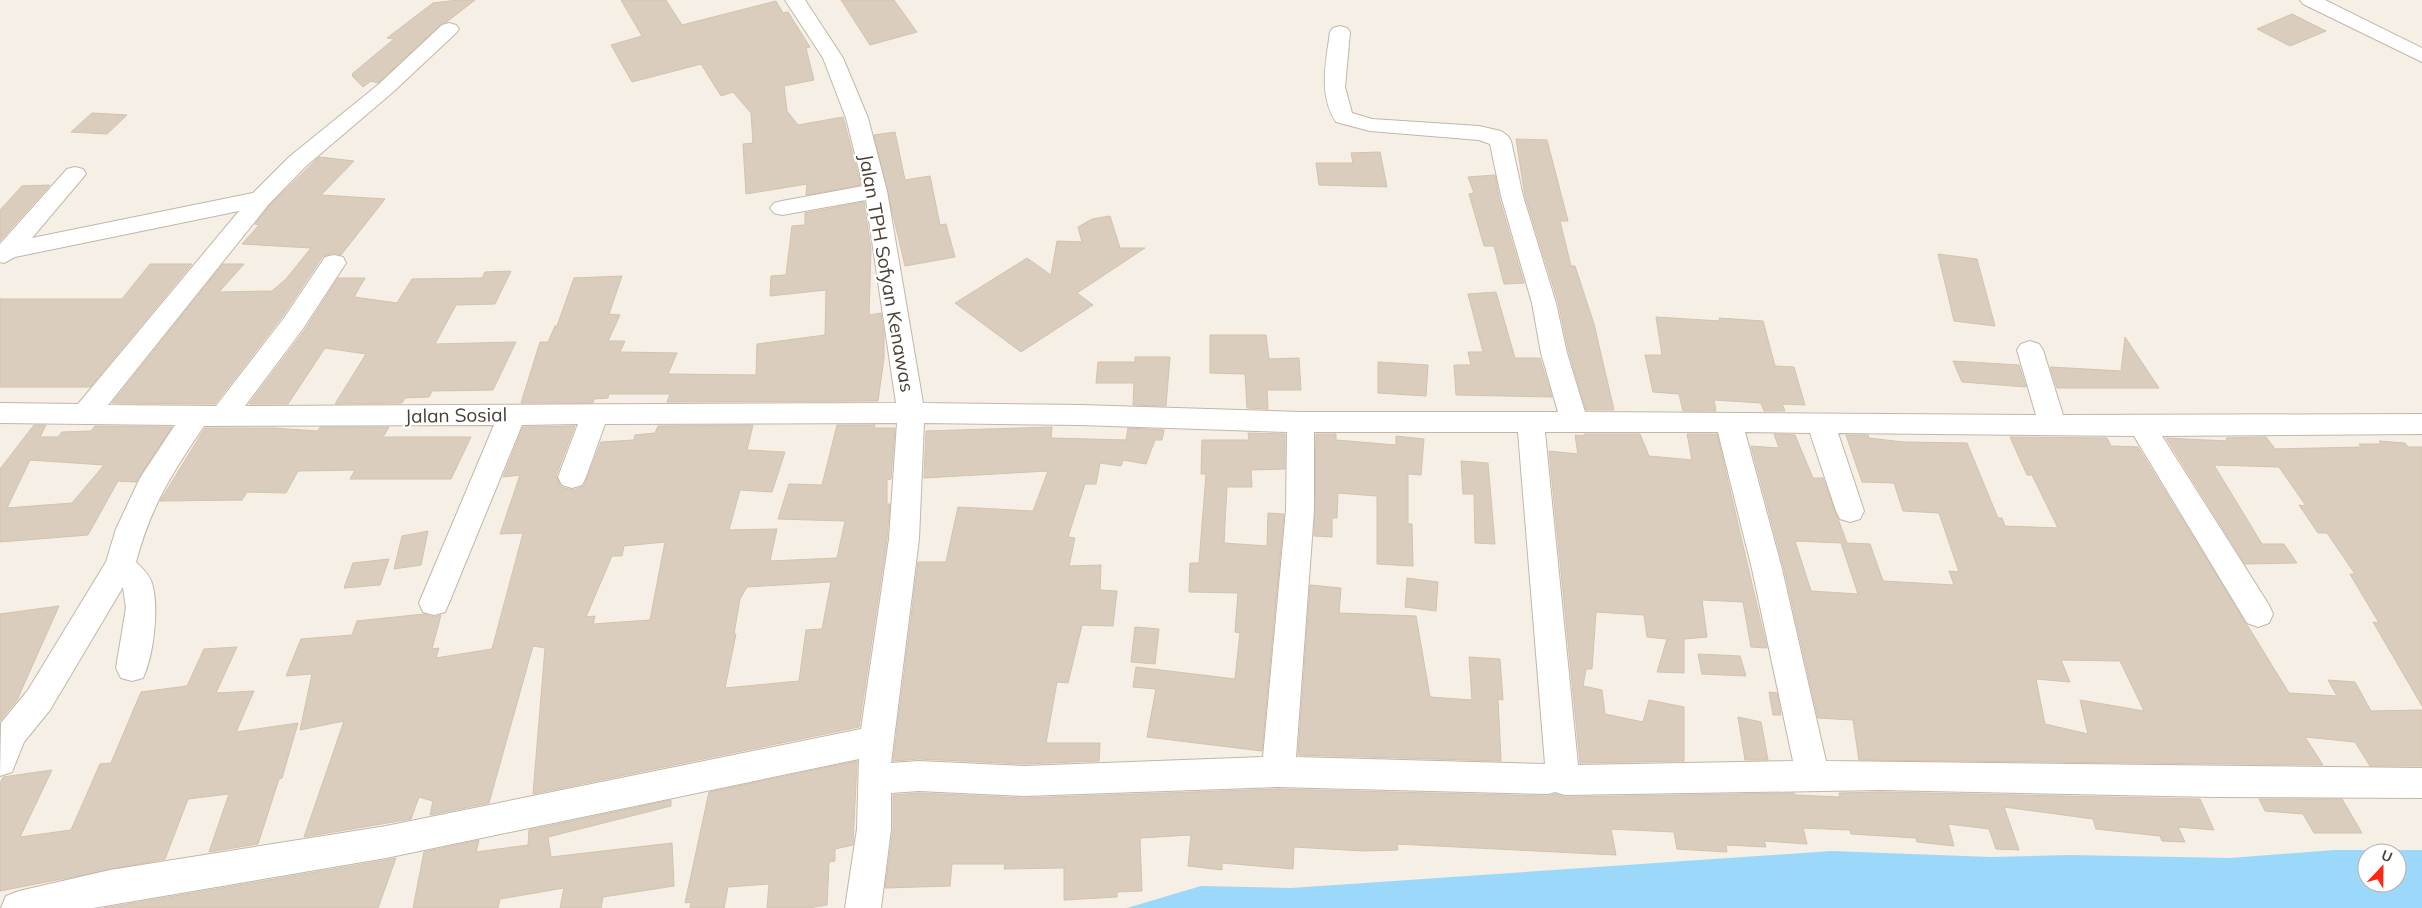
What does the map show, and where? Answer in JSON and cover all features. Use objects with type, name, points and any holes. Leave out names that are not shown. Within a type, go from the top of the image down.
[{"type":"street","name":"Jalan TPH Sofyan Kenawas","points":[[795,0],[814,26],[832,58],[856,118],[876,191],[911,413],[904,538],[876,741],[874,830],[864,882],[862,908]]},
{"type":"street","points":[[2310,0],[2422,56]]},
{"type":"street","points":[[85,414],[261,200],[311,149],[386,88],[449,29]]},
{"type":"street","points":[[1340,32],[1335,79],[1339,106],[1344,117],[1370,125],[1479,133],[1492,136],[1500,141],[1512,196],[1544,303],[1554,353],[1575,423]]},
{"type":"street","points":[[4,255],[75,174]]},
{"type":"street","points":[[782,208],[876,191]]},
{"type":"street","points":[[4,255],[261,200]]},
{"type":"street","points":[[0,760],[12,733],[39,700],[120,566],[130,529],[154,478],[293,324],[334,263]]},
{"type":"street","points":[[2030,350],[2052,425]]},
{"type":"street","name":"Jalan Sosial","points":[[0,412],[210,416],[911,413],[1080,415],[1301,422],[1729,422],[2142,426],[2422,424]]},
{"type":"street","points":[[572,477],[595,414]]},
{"type":"street","points":[[434,603],[512,415]]},
{"type":"street","points":[[1278,772],[1300,510],[1301,422]]},
{"type":"street","points":[[1729,422],[1767,569],[1813,777]]},
{"type":"street","points":[[1531,423],[1562,764],[1560,772],[1556,777]]},
{"type":"street","points":[[1821,424],[1850,512]]},
{"type":"street","points":[[2142,426],[2258,614]]},
{"type":"street","points":[[120,566],[137,582],[141,608],[132,668]]},
{"type":"street","points":[[18,908],[78,893],[385,842],[800,754],[876,741]]},
{"type":"street","points":[[874,779],[918,776],[1024,780],[1278,772],[1548,779],[1556,777],[1565,780],[1881,776],[2204,782],[2422,783]]},
{"type":"water","points":[[2357,850],[2357,893],[2407,893],[2407,850],[2422,850],[2422,908],[1127,908],[1201,886],[1291,888],[1831,851],[1991,857],[2069,855],[2230,858]]},
{"type":"building","points":[[475,0],[448,21],[441,24],[378,83],[371,81],[363,87],[353,77],[352,74],[394,39],[387,38],[433,3]]},
{"type":"building","points":[[621,0],[666,0],[682,25],[776,1],[783,13],[788,12],[810,47],[806,48],[814,80],[784,86],[787,111],[798,125],[843,117],[861,185],[806,195],[807,184],[746,194],[743,144],[753,143],[751,113],[733,92],[721,96],[701,64],[632,82],[611,45],[642,36]]},
{"type":"building","points":[[841,0],[894,0],[917,32],[870,45]]},
{"type":"building","points":[[2292,14],[2326,31],[2290,46],[2257,29]]},
{"type":"building","points":[[92,113],[127,115],[107,134],[71,132]]},
{"type":"building","points":[[895,132],[905,180],[930,176],[940,225],[946,224],[955,257],[905,266],[874,135]]},
{"type":"building","points":[[1516,139],[1547,140],[1568,221],[1560,221],[1571,266],[1575,266],[1594,324],[1614,410],[1586,410],[1569,353],[1558,302],[1525,196]]},
{"type":"building","points":[[1380,152],[1387,187],[1319,185],[1316,163],[1353,163],[1351,153]]},
{"type":"building","points":[[319,157],[354,161],[321,195],[385,199],[341,255],[334,253],[323,256],[282,317],[215,404],[112,403],[223,264],[244,264],[219,292],[272,291],[286,279],[311,248],[242,244],[259,225],[255,224],[270,205]]},
{"type":"building","points":[[1495,175],[1499,197],[1524,283],[1504,284],[1494,246],[1484,246],[1469,194],[1474,193],[1468,177]]},
{"type":"building","points":[[50,185],[0,241],[0,210],[22,186]]},
{"type":"building","points":[[864,202],[871,249],[869,315],[881,313],[884,335],[884,358],[878,401],[667,402],[670,394],[609,394],[608,398],[594,399],[593,403],[521,403],[540,342],[548,342],[555,326],[557,326],[574,278],[622,276],[609,314],[620,315],[608,341],[625,341],[620,352],[677,353],[668,374],[756,375],[757,344],[825,335],[826,290],[770,296],[771,276],[786,275],[792,226],[805,225],[805,213]]},
{"type":"building","points":[[1110,216],[1120,248],[1145,248],[1077,293],[1093,305],[1021,352],[955,303],[1027,258],[1051,275],[1057,241],[1082,242],[1078,227],[1092,219]]},
{"type":"building","points":[[1938,254],[1977,259],[1995,326],[1954,321]]},
{"type":"building","points":[[150,264],[192,264],[90,387],[0,387],[0,299],[122,299]]},
{"type":"building","points":[[511,271],[495,304],[456,305],[435,344],[516,342],[493,390],[432,391],[429,397],[405,398],[402,403],[335,404],[366,354],[325,348],[288,404],[249,404],[304,331],[338,278],[365,278],[354,297],[397,303],[412,279],[482,278],[485,272]]},
{"type":"building","points":[[1496,292],[1515,358],[1540,358],[1552,397],[1456,395],[1454,365],[1471,365],[1468,352],[1483,352],[1468,294]]},
{"type":"building","points":[[1656,317],[1720,321],[1719,318],[1763,321],[1775,366],[1794,367],[1805,405],[1782,404],[1785,411],[1764,411],[1761,403],[1714,400],[1716,411],[1683,411],[1679,394],[1653,392],[1645,355],[1662,355]]},
{"type":"building","points":[[1210,335],[1266,335],[1269,359],[1299,358],[1301,390],[1267,390],[1268,409],[1247,408],[1245,374],[1210,373]]},
{"type":"building","points":[[2125,337],[2159,388],[2057,388],[2050,367],[2121,371]]},
{"type":"building","points":[[1135,357],[1170,357],[1166,406],[1133,405],[1134,383],[1096,383],[1098,362],[1135,362]]},
{"type":"building","points":[[1953,361],[2019,365],[2026,387],[1962,382]]},
{"type":"building","points":[[1378,362],[1428,365],[1426,396],[1378,393]]},
{"type":"building","points":[[34,425],[46,425],[40,437],[58,437],[62,432],[91,431],[95,426],[172,427],[136,482],[118,481],[88,535],[0,542],[0,469]],"holes":[[[30,460],[104,465],[72,503],[7,508]]]},
{"type":"building","points":[[753,425],[747,450],[785,452],[772,492],[740,490],[729,530],[777,529],[770,561],[837,558],[845,521],[778,519],[789,484],[822,485],[837,425],[875,425],[874,428],[895,428],[891,479],[887,480],[887,504],[890,504],[887,539],[859,727],[533,794],[545,648],[533,646],[489,803],[430,815],[433,801],[419,797],[411,819],[304,837],[344,721],[300,730],[312,674],[286,676],[301,639],[352,635],[357,621],[424,614],[434,617],[441,615],[432,649],[439,648],[436,658],[492,649],[523,533],[500,534],[520,475],[503,477],[523,427],[575,426],[556,476],[561,487],[573,490],[584,486],[601,442],[634,440],[635,435],[655,433],[658,426]],"holes":[[[665,542],[650,620],[593,624],[595,616],[586,617],[612,556],[622,556],[624,546]],[[831,582],[822,629],[806,630],[799,681],[725,688],[736,634],[734,634],[740,599],[747,587]]]},
{"type":"building","points":[[320,427],[389,427],[383,437],[471,437],[451,479],[350,479],[355,470],[298,471],[286,493],[247,492],[242,500],[160,501],[205,428],[273,428],[318,431]]},
{"type":"building","points":[[1052,427],[1051,438],[1126,440],[1128,428],[1164,430],[1162,440],[1155,440],[1146,464],[1123,460],[1121,466],[1100,463],[1096,484],[1085,484],[1068,537],[1075,538],[1069,566],[1101,565],[1100,590],[1117,591],[1113,626],[1082,625],[1068,683],[1057,682],[1046,743],[1100,743],[1099,761],[1024,764],[919,759],[893,761],[918,562],[946,562],[958,507],[1033,511],[1048,471],[924,478],[926,431]]},
{"type":"building","points":[[1248,433],[1285,434],[1285,469],[1251,470],[1252,487],[1227,487],[1224,543],[1267,546],[1268,513],[1284,514],[1262,751],[1147,737],[1156,689],[1133,687],[1136,667],[1235,679],[1240,633],[1235,632],[1238,593],[1189,592],[1190,563],[1199,563],[1206,474],[1201,474],[1202,440],[1249,440]]},
{"type":"building","points":[[1316,434],[1336,434],[1336,440],[1396,445],[1396,436],[1424,439],[1421,475],[1408,474],[1408,524],[1412,524],[1413,566],[1377,564],[1377,496],[1338,493],[1337,518],[1332,518],[1332,537],[1314,536]]},
{"type":"building","points":[[1584,434],[1640,434],[1649,456],[1692,460],[1687,434],[1717,434],[1767,648],[1751,647],[1743,602],[1702,600],[1707,637],[1684,639],[1684,673],[1657,672],[1667,639],[1647,637],[1644,615],[1596,612],[1592,669],[1586,669],[1583,686],[1602,690],[1605,714],[1643,722],[1649,700],[1684,707],[1684,761],[1580,763],[1549,451],[1578,454],[1575,435],[1584,436]]},
{"type":"building","points":[[1774,434],[1795,435],[1813,478],[1823,478],[1847,543],[1870,544],[1883,581],[1954,585],[1949,571],[1959,572],[1939,513],[1903,511],[1894,483],[1862,482],[1846,435],[1868,435],[1869,438],[1903,442],[1967,443],[1998,518],[2002,518],[2005,526],[2058,528],[2032,475],[2027,475],[2010,437],[2107,438],[2111,446],[2138,447],[2289,693],[2337,696],[2328,680],[2355,682],[2371,711],[2422,710],[2422,766],[2370,766],[2355,742],[2305,737],[2323,765],[1859,760],[1853,720],[1818,718],[1784,569],[1751,446],[1779,448]],"holes":[[[1795,541],[1841,543],[1858,594],[1811,591]],[[2061,660],[2120,661],[2144,711],[2080,700],[2088,734],[2045,724],[2036,679],[2070,682]]]},
{"type":"building","points":[[2266,437],[2275,449],[2361,447],[2359,444],[2381,444],[2379,441],[2405,443],[2408,447],[2422,447],[2422,706],[2373,622],[2379,623],[2350,574],[2355,574],[2327,533],[2318,533],[2299,505],[2306,506],[2279,467],[2214,465],[2262,544],[2284,544],[2297,563],[2245,564],[2166,438],[2227,441],[2226,438]]},
{"type":"building","points":[[1461,461],[1488,463],[1495,544],[1475,543],[1474,494],[1463,494]]},
{"type":"building","points":[[428,531],[421,565],[394,569],[402,536]]},
{"type":"building","points":[[389,559],[380,585],[344,588],[353,563]]},
{"type":"building","points":[[1407,578],[1438,582],[1436,611],[1405,607]]},
{"type":"building","points":[[1310,585],[1341,588],[1339,613],[1416,616],[1430,697],[1472,700],[1469,657],[1500,659],[1503,700],[1498,699],[1501,761],[1298,755]]},
{"type":"building","points":[[59,606],[17,700],[0,721],[0,614]]},
{"type":"building","points":[[1135,627],[1159,629],[1155,664],[1131,662]]},
{"type":"building","points":[[237,647],[216,693],[254,691],[236,732],[298,723],[282,778],[279,779],[258,844],[209,852],[229,794],[188,799],[165,859],[0,891],[0,783],[3,777],[52,770],[20,837],[71,830],[100,764],[111,763],[141,692],[187,686],[204,649]]},
{"type":"building","points":[[1698,654],[1740,656],[1746,676],[1702,674]]},
{"type":"building","points":[[1769,692],[1777,693],[1781,715],[1773,715]]},
{"type":"building","points":[[1738,717],[1761,722],[1768,760],[1745,760]]},
{"type":"building","points":[[857,761],[853,845],[835,849],[835,861],[829,862],[827,905],[809,908],[767,908],[769,884],[728,887],[724,908],[690,908],[691,902],[685,903],[709,792]]},
{"type":"building","points":[[1278,789],[1548,796],[1555,794],[1565,797],[1793,793],[1796,795],[1840,797],[1839,793],[1881,792],[2200,799],[2214,830],[2178,827],[2185,842],[2162,841],[2160,836],[2096,829],[2093,819],[2004,807],[2019,850],[1996,849],[1989,829],[1948,824],[1954,846],[1917,842],[1916,838],[1851,834],[1850,830],[1803,828],[1807,844],[1764,841],[1766,847],[1726,845],[1727,852],[1677,849],[1674,832],[1611,829],[1616,855],[1397,844],[1398,850],[1363,851],[1294,847],[1293,869],[1222,863],[1222,870],[1188,866],[1191,835],[1140,838],[1142,891],[1117,892],[1117,897],[1064,900],[1064,868],[1004,869],[1005,864],[952,864],[950,886],[885,888],[893,829],[893,795],[919,793],[1024,798]]},
{"type":"building","points":[[2259,799],[2342,799],[2362,833],[2314,833],[2303,814],[2265,811]]},
{"type":"building","points":[[671,800],[671,806],[548,837],[551,857],[672,843],[674,886],[603,897],[601,908],[560,908],[564,888],[500,899],[498,908],[413,908],[424,852],[479,840],[476,852],[528,845],[529,830]]},
{"type":"building","points":[[396,858],[378,908],[104,908],[386,860]]}]
